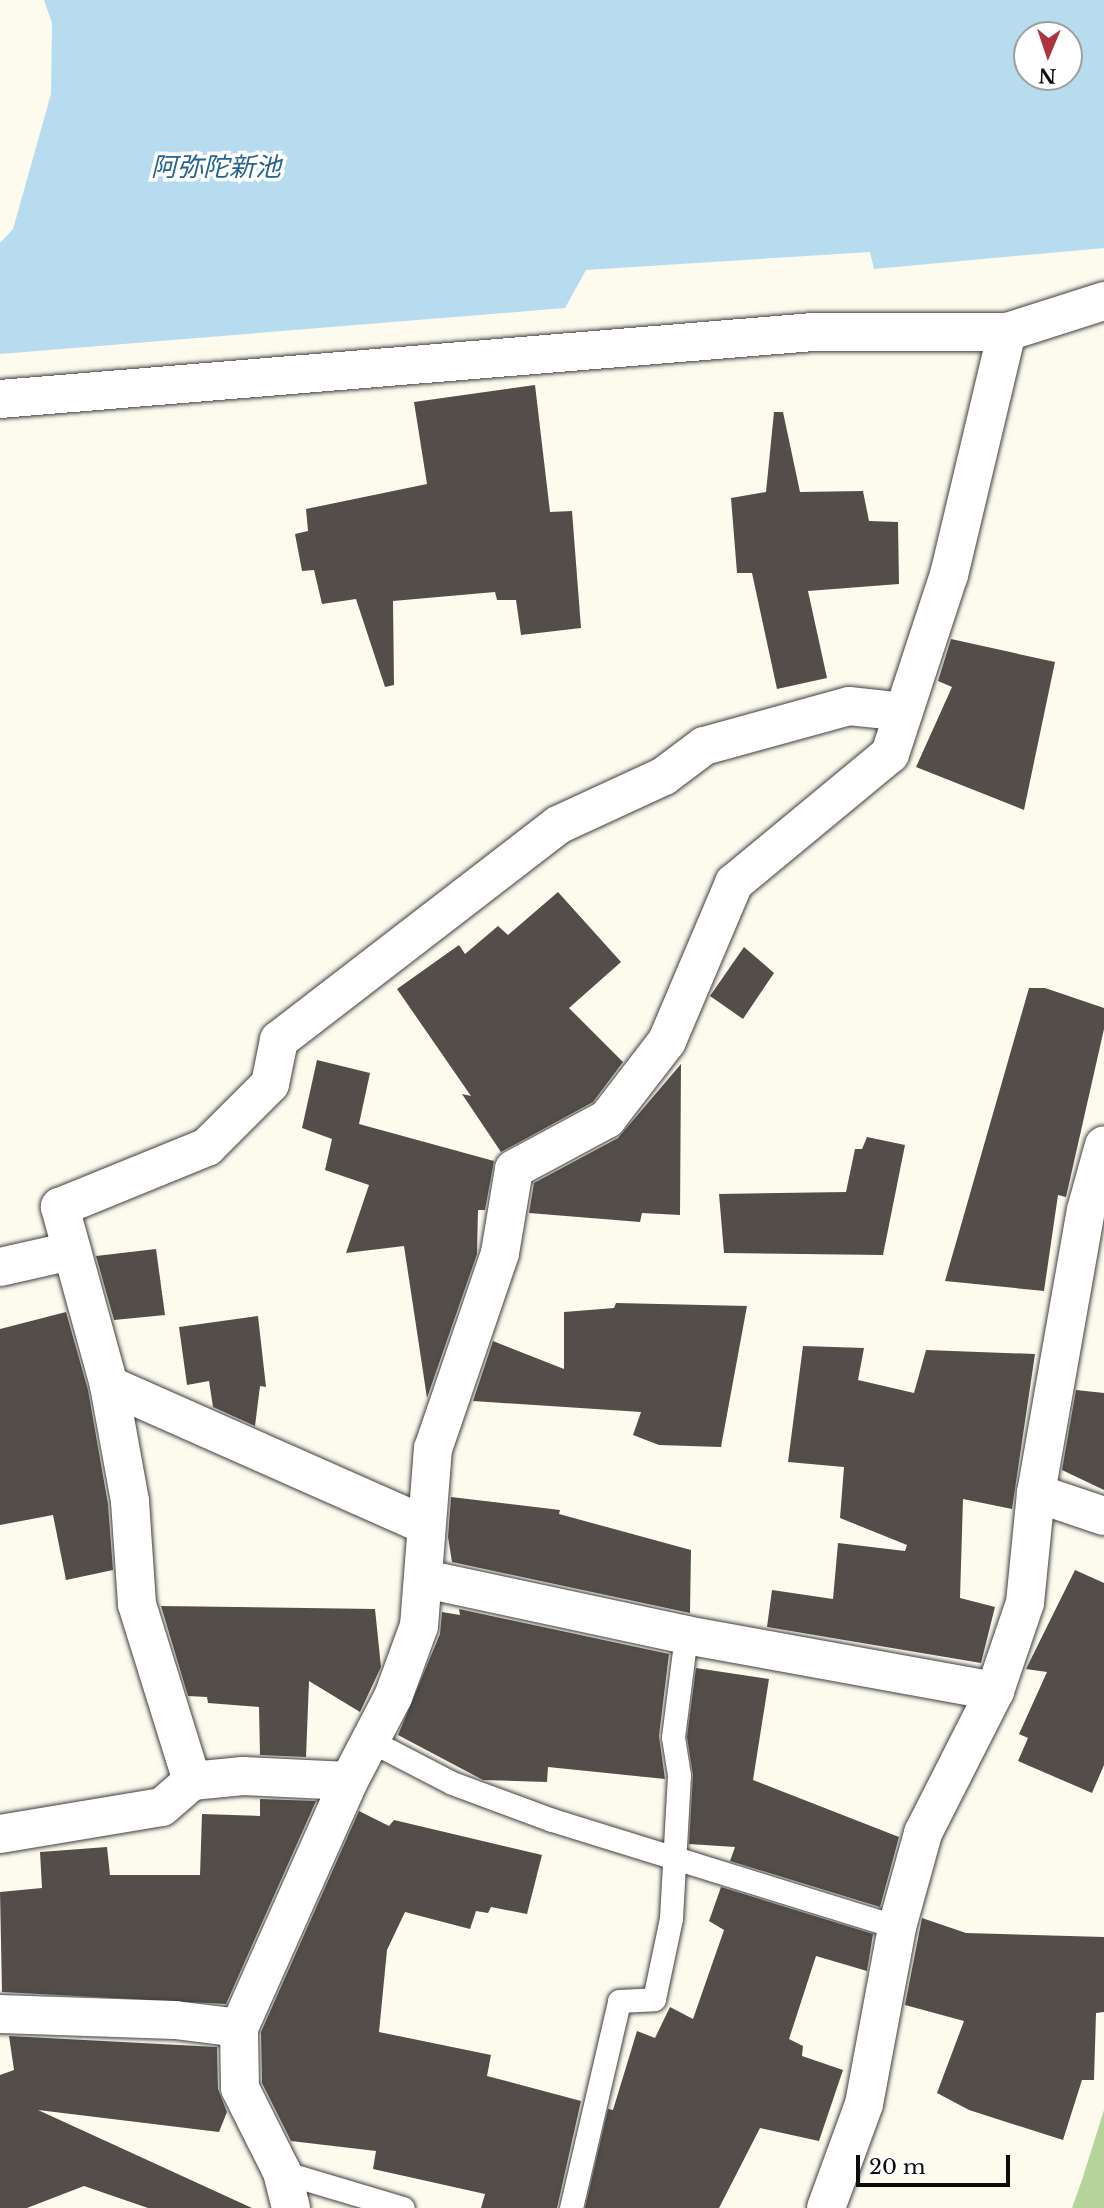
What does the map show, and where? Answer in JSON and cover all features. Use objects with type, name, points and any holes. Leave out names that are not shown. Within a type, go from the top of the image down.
[{"type":"street","points":[[0,399],[814,332],[1007,332],[1104,302]]},
{"type":"street","points":[[286,2190],[240,2088],[239,2028],[349,1781],[393,1697],[419,1626],[425,1579],[425,1525],[433,1449],[500,1253],[513,1169],[607,1119],[667,1041],[734,883],[890,754],[950,575],[1007,332]]},
{"type":"street","points":[[192,1781],[137,1604],[130,1501],[109,1385],[60,1208],[207,1147],[270,1084],[279,1040],[558,825],[664,776],[704,746],[849,706],[904,712]]},
{"type":"street","points":[[826,2208],[864,2104],[897,1927],[923,1833],[995,1691],[1025,1603],[1035,1493],[1086,1210],[1104,1145]]},
{"type":"street","points":[[0,1267],[71,1251]]},
{"type":"street","points":[[109,1385],[425,1525]]},
{"type":"street","points":[[1035,1493],[1104,1516]]},
{"type":"street","points":[[425,1579],[686,1635],[995,1691]]},
{"type":"street","points":[[0,1834],[162,1807],[192,1781],[243,1776],[349,1781]]},
{"type":"street","points":[[0,2014],[175,2020],[239,2028]]},
{"type":"lane","points":[[571,2208],[619,2001],[654,1999],[671,1918],[677,1859],[679,1775],[673,1737],[686,1635]]},
{"type":"lane","points":[[370,1741],[452,1783],[677,1859],[897,1927]]},
{"type":"lane","points":[[286,2190],[403,2208]]},
{"type":"green space","points":[[1104,2110],[1104,2208],[1072,2208],[1082,2180]]},
{"type":"water","name":"阿弥陀新池","points":[[44,0],[1104,0],[1104,248],[874,269],[870,252],[586,270],[565,308],[0,354],[0,243],[13,229],[51,94],[52,23]]},
{"type":"building","points":[[535,385],[550,512],[572,511],[581,628],[521,635],[516,600],[497,600],[495,592],[393,601],[394,685],[385,687],[356,599],[322,604],[314,570],[302,571],[295,534],[308,531],[306,509],[427,484],[414,402]]},
{"type":"building","points":[[774,412],[783,412],[800,492],[863,491],[869,521],[898,522],[899,584],[808,591],[827,678],[777,689],[752,573],[737,573],[731,498],[766,492]]},
{"type":"building","points":[[951,639],[1055,662],[1024,810],[916,767],[952,687],[938,681]]},
{"type":"building","points":[[558,892],[621,962],[569,1008],[623,1062],[593,1102],[501,1152],[462,1094],[471,1096],[397,989],[459,945],[465,954],[498,926],[508,935]]},
{"type":"building","points":[[744,947],[774,973],[743,1019],[710,996]]},
{"type":"building","points":[[1029,988],[1045,988],[1104,1008],[1104,1029],[1066,1197],[1058,1195],[1044,1291],[945,1281]]},
{"type":"building","points":[[317,1060],[370,1073],[359,1124],[494,1161],[485,1210],[478,1210],[477,1254],[427,1398],[404,1246],[346,1253],[369,1185],[325,1170],[332,1139],[302,1128]]},
{"type":"building","points":[[681,1064],[680,1215],[642,1213],[640,1222],[529,1213],[534,1183],[618,1138]]},
{"type":"building","points":[[867,1137],[905,1145],[883,1255],[724,1253],[719,1194],[846,1192],[855,1149],[862,1149]]},
{"type":"building","points":[[156,1249],[165,1315],[114,1320],[96,1256]]},
{"type":"building","points":[[616,1303],[747,1306],[721,1447],[659,1445],[633,1435],[641,1412],[473,1401],[493,1341],[564,1369],[564,1312],[614,1308]]},
{"type":"building","points":[[66,1312],[88,1390],[108,1504],[113,1570],[66,1580],[53,1515],[0,1525],[0,1329]]},
{"type":"building","points":[[258,1316],[266,1387],[260,1386],[255,1426],[213,1407],[209,1381],[187,1385],[179,1327]]},
{"type":"building","points":[[803,1346],[864,1348],[858,1380],[914,1393],[926,1350],[1035,1354],[1012,1509],[963,1499],[960,1598],[995,1607],[981,1663],[767,1627],[772,1590],[833,1599],[838,1543],[905,1551],[907,1545],[840,1518],[844,1467],[788,1462]]},
{"type":"building","points":[[1076,1390],[1104,1393],[1104,1490],[1062,1470]]},
{"type":"building","points":[[451,1497],[560,1510],[559,1514],[691,1550],[690,1613],[452,1562],[448,1537]]},
{"type":"building","points":[[1075,1570],[1104,1583],[1104,1765],[1092,1793],[1018,1761],[1028,1738],[1019,1734],[1047,1672],[1026,1669]]},
{"type":"building","points":[[161,1606],[375,1609],[381,1667],[360,1712],[309,1681],[306,1757],[260,1755],[259,1707],[208,1703],[207,1697],[188,1696]]},
{"type":"building","points":[[459,1609],[669,1654],[659,1736],[665,1779],[548,1767],[547,1782],[483,1780],[398,1735],[440,1634],[442,1612],[460,1615]]},
{"type":"building","points":[[696,1668],[769,1679],[753,1780],[899,1837],[880,1907],[730,1861],[735,1847],[689,1844],[693,1775],[687,1737]]},
{"type":"building","points":[[260,1799],[316,1801],[226,2004],[2,1992],[0,1892],[42,1888],[40,1852],[107,1847],[110,1875],[200,1875],[202,1814],[260,1816]]},
{"type":"building","points":[[359,1811],[389,1826],[394,1820],[542,1855],[527,1914],[491,1907],[488,1913],[476,1911],[470,1929],[405,1912],[387,1950],[379,2032],[491,2055],[487,2076],[581,2101],[557,2208],[481,2208],[485,2194],[373,2169],[376,2151],[291,2141],[262,2083],[261,2032]]},
{"type":"building","points":[[721,1887],[873,1934],[867,1971],[816,1956],[789,2039],[803,2046],[802,2056],[843,2070],[819,2141],[760,2128],[719,2208],[585,2208],[608,2109],[613,2110],[637,2031],[655,2038],[670,2007],[693,2019],[724,1930],[709,1921]]},
{"type":"building","points":[[922,1918],[966,1933],[1104,1937],[1104,2012],[1096,2013],[1094,2080],[1082,2080],[1063,2140],[969,2110],[937,2093],[964,2021],[905,2005]]},
{"type":"building","points":[[9,2036],[217,2047],[218,2089],[227,2112],[219,2132],[38,2110],[252,2208],[148,2208],[84,2186],[27,2208],[0,2208],[0,2075],[14,2070]]}]
